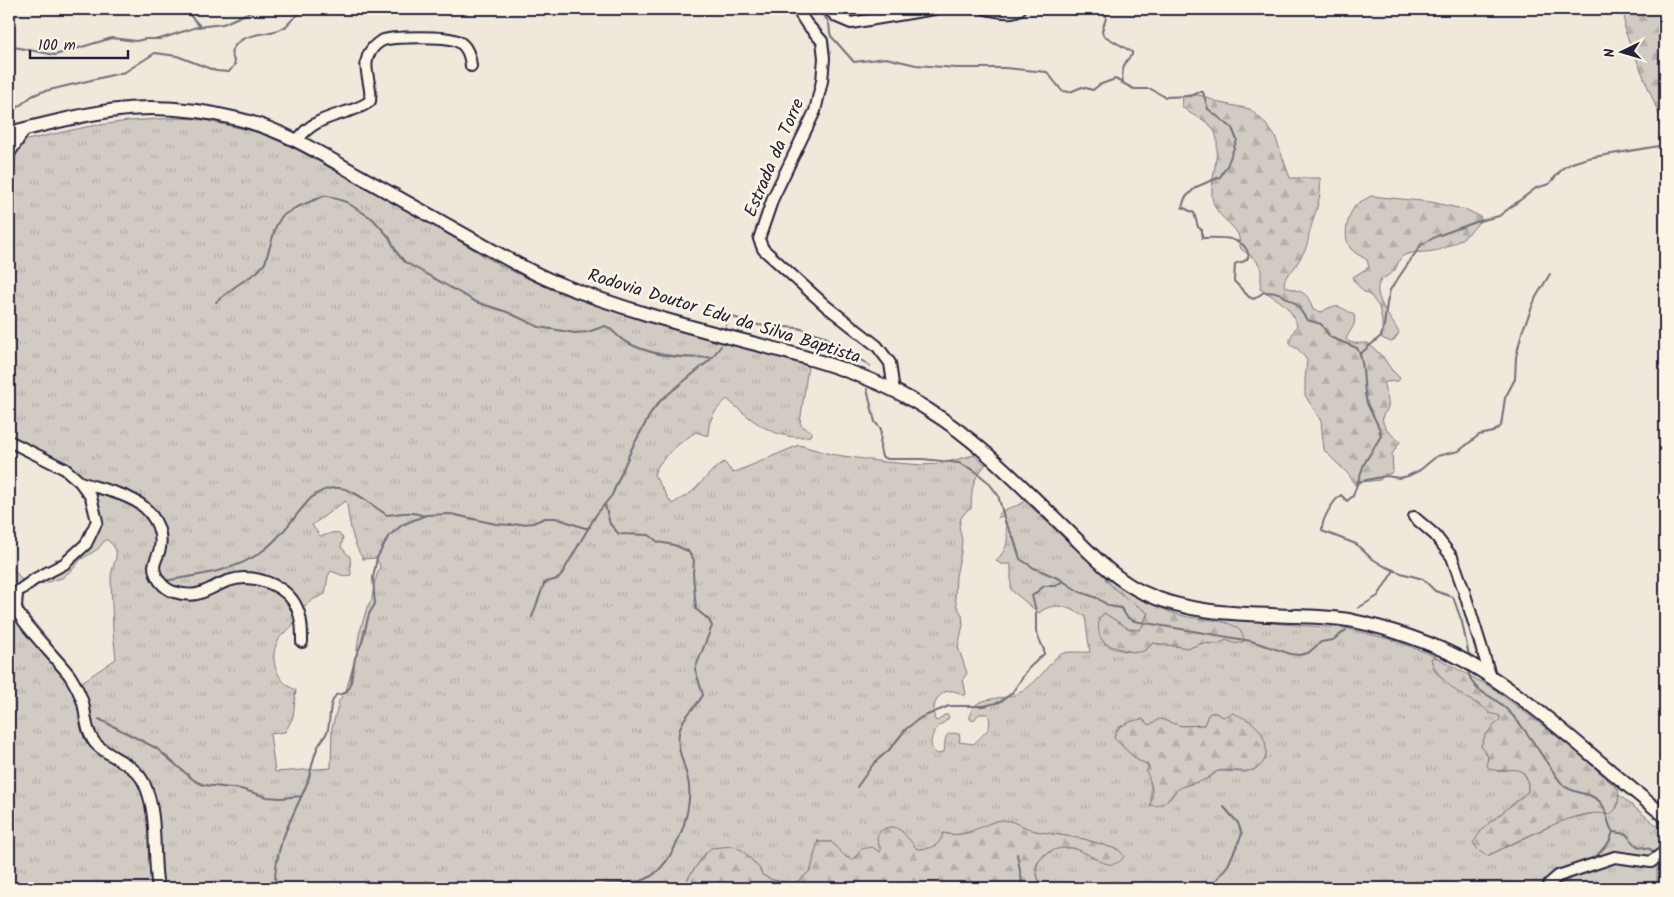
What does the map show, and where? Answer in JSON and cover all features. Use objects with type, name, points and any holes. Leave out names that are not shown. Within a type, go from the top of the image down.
[{"type":"main road","name":"Rodovia Doutor Edu da Silva Baptista","points":[[9,133],[109,111],[153,109],[201,112],[256,124],[297,141],[507,259],[556,283],[642,312],[830,365],[894,390],[931,411],[969,438],[1104,566],[1133,587],[1146,593],[1162,600],[1200,609],[1353,621],[1393,632],[1442,650],[1467,662],[1548,719],[1665,816]]},
{"type":"street","points":[[828,9],[837,17],[851,23],[934,9]]},
{"type":"street","points":[[986,9],[1016,12],[1020,9]]},
{"type":"street","name":"Estrada da Torre","points":[[798,11],[822,41],[824,58],[822,81],[815,111],[772,198],[758,239],[764,249],[826,306],[877,346],[890,363],[894,390]]},
{"type":"street","points":[[297,141],[303,132],[315,123],[370,101],[366,64],[372,48],[380,42],[414,38],[456,40],[465,47],[471,66]]},
{"type":"street","points":[[9,154],[25,130]]},
{"type":"street","points":[[9,441],[65,469],[80,482],[91,497],[97,521],[86,544],[64,564],[35,579],[18,592],[16,609],[29,628],[53,654],[78,689],[91,735],[96,743],[139,774],[145,785],[150,799],[158,888]]},
{"type":"street","points":[[80,482],[124,496],[144,507],[156,521],[161,535],[160,549],[154,566],[158,580],[173,591],[202,594],[230,580],[247,578],[266,581],[288,594],[297,608],[302,625],[302,642]]},
{"type":"street","points":[[1414,517],[1435,536],[1452,557],[1491,678]]},
{"type":"street","points":[[1548,888],[1549,884],[1558,876],[1615,856],[1638,858],[1651,862],[1665,852]]},
{"type":"green space","points":[[1624,9],[1665,9],[1665,129],[1625,31]]},
{"type":"green space","points":[[1183,95],[1200,95],[1220,103],[1250,109],[1275,136],[1290,178],[1320,178],[1317,209],[1306,247],[1295,267],[1286,277],[1284,286],[1303,293],[1308,298],[1313,310],[1322,312],[1334,306],[1354,315],[1354,325],[1346,339],[1353,343],[1368,343],[1383,357],[1400,378],[1398,381],[1386,382],[1384,385],[1388,408],[1383,415],[1383,423],[1387,430],[1400,442],[1392,454],[1393,471],[1390,474],[1385,474],[1380,480],[1361,482],[1355,485],[1349,475],[1324,450],[1321,421],[1305,395],[1307,360],[1298,349],[1290,345],[1290,339],[1297,325],[1287,307],[1260,289],[1261,269],[1257,261],[1241,249],[1235,229],[1216,209],[1212,190],[1217,154],[1217,138],[1212,127],[1185,110],[1182,106]]},
{"type":"green space","points":[[175,118],[199,119],[262,133],[305,152],[350,176],[501,266],[557,292],[599,306],[808,366],[800,423],[812,432],[810,436],[786,436],[765,428],[727,399],[713,415],[709,425],[708,436],[696,432],[671,451],[656,469],[654,475],[672,504],[692,492],[713,470],[724,462],[733,473],[799,445],[830,454],[884,462],[922,465],[939,464],[974,455],[984,464],[988,462],[976,479],[971,509],[967,510],[961,518],[959,526],[962,540],[956,576],[955,598],[962,615],[963,625],[958,647],[967,673],[963,679],[966,694],[964,696],[957,692],[945,692],[940,695],[934,706],[935,720],[938,721],[944,715],[949,717],[937,728],[931,742],[931,746],[938,754],[944,752],[947,735],[959,734],[959,742],[974,744],[987,731],[990,724],[988,714],[979,714],[973,721],[970,719],[971,711],[980,702],[1011,696],[1021,692],[1029,687],[1063,653],[1090,652],[1085,616],[1067,608],[1056,606],[1039,613],[1011,590],[1011,564],[1001,564],[996,561],[1004,550],[1007,541],[1004,518],[1002,516],[997,518],[1002,511],[1025,501],[1106,578],[1111,585],[1126,598],[1148,612],[1139,630],[1129,629],[1104,613],[1099,619],[1100,631],[1102,641],[1108,646],[1125,651],[1138,652],[1147,649],[1153,643],[1189,648],[1203,643],[1210,644],[1226,640],[1231,642],[1244,641],[1217,620],[1219,618],[1345,628],[1396,641],[1434,656],[1431,659],[1436,673],[1472,701],[1500,716],[1500,719],[1485,736],[1481,746],[1488,756],[1487,763],[1499,772],[1512,769],[1517,770],[1527,779],[1528,792],[1487,825],[1487,856],[1563,820],[1617,808],[1619,795],[1665,832],[1666,854],[1657,878],[1660,887],[1041,888],[1036,869],[1039,861],[1046,854],[1057,848],[1073,848],[1090,855],[1119,850],[1084,839],[1035,831],[995,821],[963,834],[943,833],[942,838],[937,844],[930,848],[922,849],[917,849],[899,829],[878,843],[880,852],[858,854],[852,860],[846,857],[831,842],[818,842],[811,870],[799,881],[791,883],[773,880],[762,875],[760,869],[742,850],[707,851],[690,875],[684,888],[9,888],[9,563],[22,580],[46,571],[55,564],[55,559],[66,559],[70,555],[89,531],[92,522],[87,499],[68,474],[9,444],[9,144],[86,127],[128,121]],"holes":[[[345,501],[352,533],[363,559],[376,558],[380,566],[374,584],[372,599],[367,607],[359,635],[356,656],[346,690],[339,701],[332,728],[331,768],[275,772],[270,734],[285,732],[293,717],[296,690],[289,687],[279,676],[274,662],[275,648],[280,637],[294,623],[296,612],[314,599],[325,594],[328,576],[331,571],[344,576],[351,575],[350,557],[341,547],[343,538],[338,533],[320,536],[312,525]],[[106,539],[115,548],[116,553],[111,578],[116,659],[82,682],[78,681],[24,610],[21,598],[34,586],[62,578],[80,560],[98,549]],[[1216,713],[1266,751],[1265,760],[1246,772],[1218,771],[1209,778],[1178,788],[1170,799],[1151,802],[1151,782],[1147,764],[1137,760],[1114,738],[1119,727],[1142,719],[1149,725],[1171,723],[1182,726],[1204,725],[1208,715]]]},
{"type":"green space","points":[[1371,196],[1431,202],[1467,210],[1481,217],[1468,234],[1447,247],[1429,252],[1410,253],[1403,256],[1395,270],[1380,282],[1378,288],[1381,303],[1399,333],[1391,342],[1382,338],[1382,320],[1379,307],[1371,296],[1363,291],[1353,280],[1353,277],[1369,267],[1367,260],[1351,249],[1346,233],[1348,220],[1354,208],[1357,204]]},
{"type":"green space","points":[[1106,578],[1111,578],[1158,607],[1188,617],[1225,622],[1232,625],[1242,634],[1244,641],[1236,644],[1226,640],[1218,644],[1203,643],[1189,648],[1153,643],[1144,651],[1138,652],[1112,646],[1104,642],[1099,633],[1099,619],[1104,613],[1129,629],[1139,630],[1148,613],[1116,590]]},
{"type":"green space","points":[[1434,656],[1494,689],[1575,750],[1619,790],[1617,805],[1614,811],[1607,815],[1596,813],[1565,820],[1487,856],[1479,851],[1473,843],[1481,831],[1528,792],[1527,780],[1524,773],[1519,770],[1493,770],[1487,766],[1488,756],[1481,746],[1485,736],[1500,719],[1500,716],[1489,713],[1482,706],[1463,696],[1450,686],[1435,669],[1431,659]]},
{"type":"green space","points":[[1211,713],[1223,717],[1232,713],[1248,720],[1256,727],[1265,742],[1266,756],[1264,761],[1257,768],[1251,770],[1217,771],[1204,780],[1179,788],[1165,803],[1156,806],[1150,805],[1151,783],[1146,771],[1149,768],[1147,764],[1137,760],[1114,738],[1115,734],[1129,722],[1142,719],[1149,725],[1160,719],[1182,726],[1204,725],[1208,715]]},
{"type":"green space","points":[[1002,820],[1010,821],[1035,831],[1084,839],[1119,850],[1124,856],[1115,863],[1108,864],[1073,848],[1061,848],[1049,852],[1037,863],[1036,871],[1041,888],[684,888],[690,875],[711,848],[733,846],[742,850],[760,869],[762,875],[773,880],[791,883],[799,881],[811,870],[818,840],[818,842],[831,842],[846,857],[852,860],[861,849],[872,847],[880,852],[878,835],[888,827],[897,828],[917,849],[922,849],[930,848],[937,844],[942,838],[943,833],[952,835],[967,833]]},
{"type":"green space","points":[[1665,857],[1665,888],[1658,888],[1660,887],[1657,880],[1657,860]]},
{"type":"waterway","points":[[184,9],[200,26]]},
{"type":"waterway","points":[[9,46],[55,55],[112,38],[136,41],[160,39],[197,27],[223,24],[257,9]]},
{"type":"waterway","points":[[9,114],[32,96],[41,92],[125,72],[155,53],[177,56],[216,71],[229,72],[235,64],[231,52],[241,40],[283,28],[307,9]]},
{"type":"waterway","points":[[776,9],[785,12],[794,11]]},
{"type":"waterway","points":[[1105,9],[1106,18],[1102,31],[1103,35],[1132,52],[1124,67],[1122,74],[1123,82]]},
{"type":"waterway","points":[[802,10],[810,10],[822,14],[829,24],[831,36],[854,62],[886,58],[916,65],[957,68],[1005,68],[1047,72],[1062,91],[1070,92],[1082,87],[1093,90],[1099,85],[1115,79],[1134,89],[1151,89],[1165,97],[1191,96],[1203,92],[1208,109],[1232,128],[1237,140],[1227,166],[1220,177],[1196,187],[1185,198],[1182,207],[1194,213],[1198,227],[1202,230],[1202,238],[1235,240],[1245,247],[1248,257],[1245,261],[1235,264],[1234,281],[1249,297],[1254,299],[1264,292],[1279,293],[1296,304],[1307,320],[1321,324],[1330,337],[1357,348],[1362,361],[1367,403],[1380,429],[1381,436],[1364,464],[1353,496],[1347,501],[1341,495],[1338,498],[1325,516],[1322,531],[1356,544],[1371,558],[1384,566],[1423,579],[1435,591],[1453,597],[1462,622],[1469,656]]},
{"type":"waterway","points":[[1360,354],[1381,336],[1390,290],[1421,245],[1437,236],[1499,216],[1536,188],[1549,184],[1563,168],[1572,163],[1588,158],[1665,145]]},
{"type":"waterway","points":[[216,302],[257,272],[265,263],[276,226],[282,216],[295,208],[328,196],[346,202],[373,219],[389,237],[397,253],[405,262],[476,302],[507,312],[539,327],[575,333],[588,332],[605,326],[626,342],[647,351],[669,356],[713,357]]},
{"type":"waterway","points":[[1357,482],[1386,476],[1399,478],[1408,476],[1420,470],[1437,456],[1459,451],[1479,435],[1493,432],[1501,426],[1505,398],[1515,379],[1516,357],[1522,332],[1536,297],[1550,274]]},
{"type":"waterway","points":[[725,328],[728,320],[733,317],[758,325],[798,328],[824,336],[870,366]]},
{"type":"waterway","points":[[532,617],[544,584],[560,577],[596,515],[612,495],[632,448],[652,411],[661,400],[710,360],[721,346]]},
{"type":"waterway","points":[[867,389],[875,422],[881,429],[880,448],[882,457],[888,459],[923,459],[959,463],[975,471],[988,482],[998,495],[1005,521],[1014,539],[1020,559],[1034,568],[1060,579],[1078,591],[1097,598],[1109,606],[1121,608],[1127,617],[1134,621],[1251,641],[1299,655],[1308,653],[1321,642],[1333,640],[1346,630]]},
{"type":"waterway","points":[[165,581],[215,572],[250,559],[275,540],[311,498],[322,491],[332,488],[351,491],[387,515],[410,513],[424,516]]},
{"type":"waterway","points":[[602,885],[641,881],[652,875],[662,866],[678,841],[687,812],[689,798],[688,779],[679,747],[679,733],[686,717],[703,695],[695,669],[712,626],[709,620],[696,609],[693,573],[694,560],[688,551],[674,545],[658,542],[649,535],[619,534],[610,524],[605,505]]},
{"type":"waterway","points":[[275,888],[275,873],[280,847],[306,786],[317,749],[327,732],[333,699],[336,695],[345,693],[350,687],[355,658],[362,642],[369,614],[375,604],[373,578],[377,558],[388,537],[402,525],[426,515],[451,514],[496,524],[511,525],[533,523],[545,518],[556,518],[585,528],[590,527]]},
{"type":"waterway","points":[[1358,608],[1378,596],[1394,570]]},
{"type":"waterway","points":[[857,787],[874,763],[889,750],[906,729],[920,718],[949,706],[984,706],[1000,702],[1012,693],[1028,669],[1044,654],[1036,632],[1036,610],[1032,596],[1044,586],[1056,586],[1063,581]]},
{"type":"waterway","points":[[1467,667],[1469,676],[1476,687],[1502,705],[1519,723],[1563,785],[1592,796],[1603,805],[1613,832]]},
{"type":"waterway","points":[[99,719],[156,748],[195,781],[204,785],[241,789],[267,797],[302,796]]},
{"type":"waterway","points":[[1210,888],[1228,865],[1242,834],[1238,823],[1224,807]]},
{"type":"waterway","points":[[1613,832],[1626,834],[1637,846],[1650,849],[1656,855]]},
{"type":"waterway","points":[[1593,860],[1609,842],[1613,832]]},
{"type":"waterway","points":[[1017,854],[1023,888]]},
{"type":"waterway","points":[[1660,859],[1665,861]]},
{"type":"waterway","points":[[1554,888],[1560,883],[1582,873]]}]
